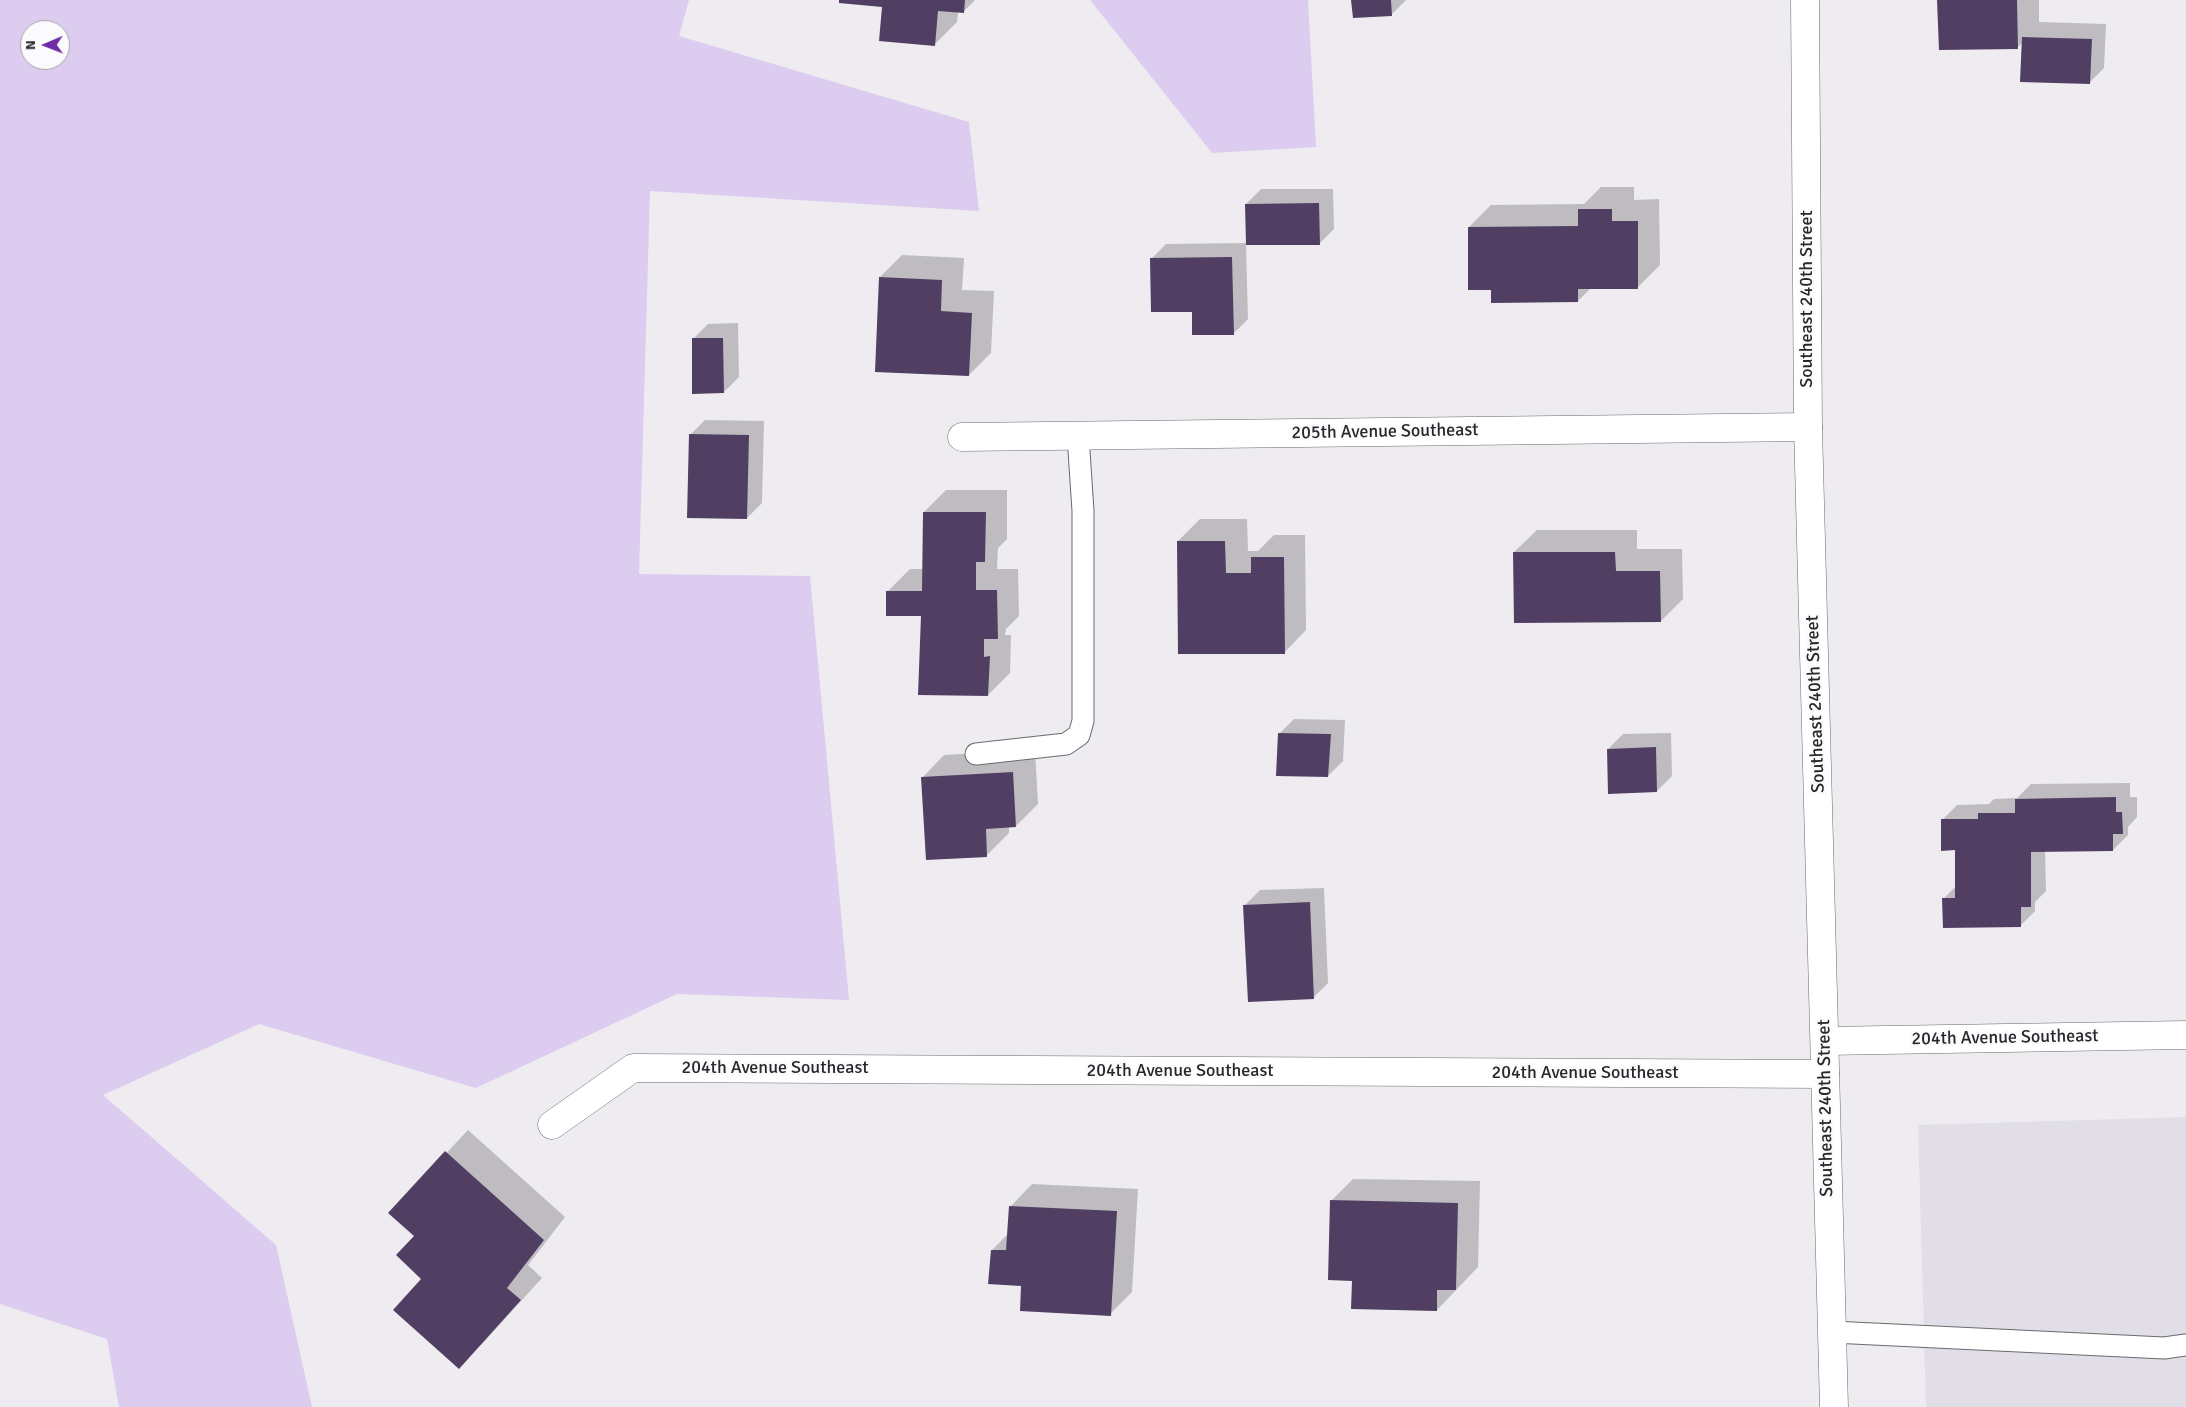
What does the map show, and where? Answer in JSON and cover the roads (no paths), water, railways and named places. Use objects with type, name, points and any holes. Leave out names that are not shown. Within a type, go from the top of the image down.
[{"type":"street","name":"Southeast 240th Street","points":[[1805,0],[1808,427],[1834,1407]]},
{"type":"street","name":"205th Avenue Southeast","points":[[962,437],[1808,427]]},
{"type":"street","name":"204th Avenue Southeast","points":[[1825,1041],[2186,1035]]},
{"type":"street","name":"204th Avenue Southeast","points":[[552,1125],[633,1068],[1825,1074]]},
{"type":"lane","points":[[976,754],[1066,744],[1079,734],[1083,721],[1083,511],[1078,436]]},
{"type":"lane","points":[[1832,1332],[2164,1348],[2186,1345]]}]
